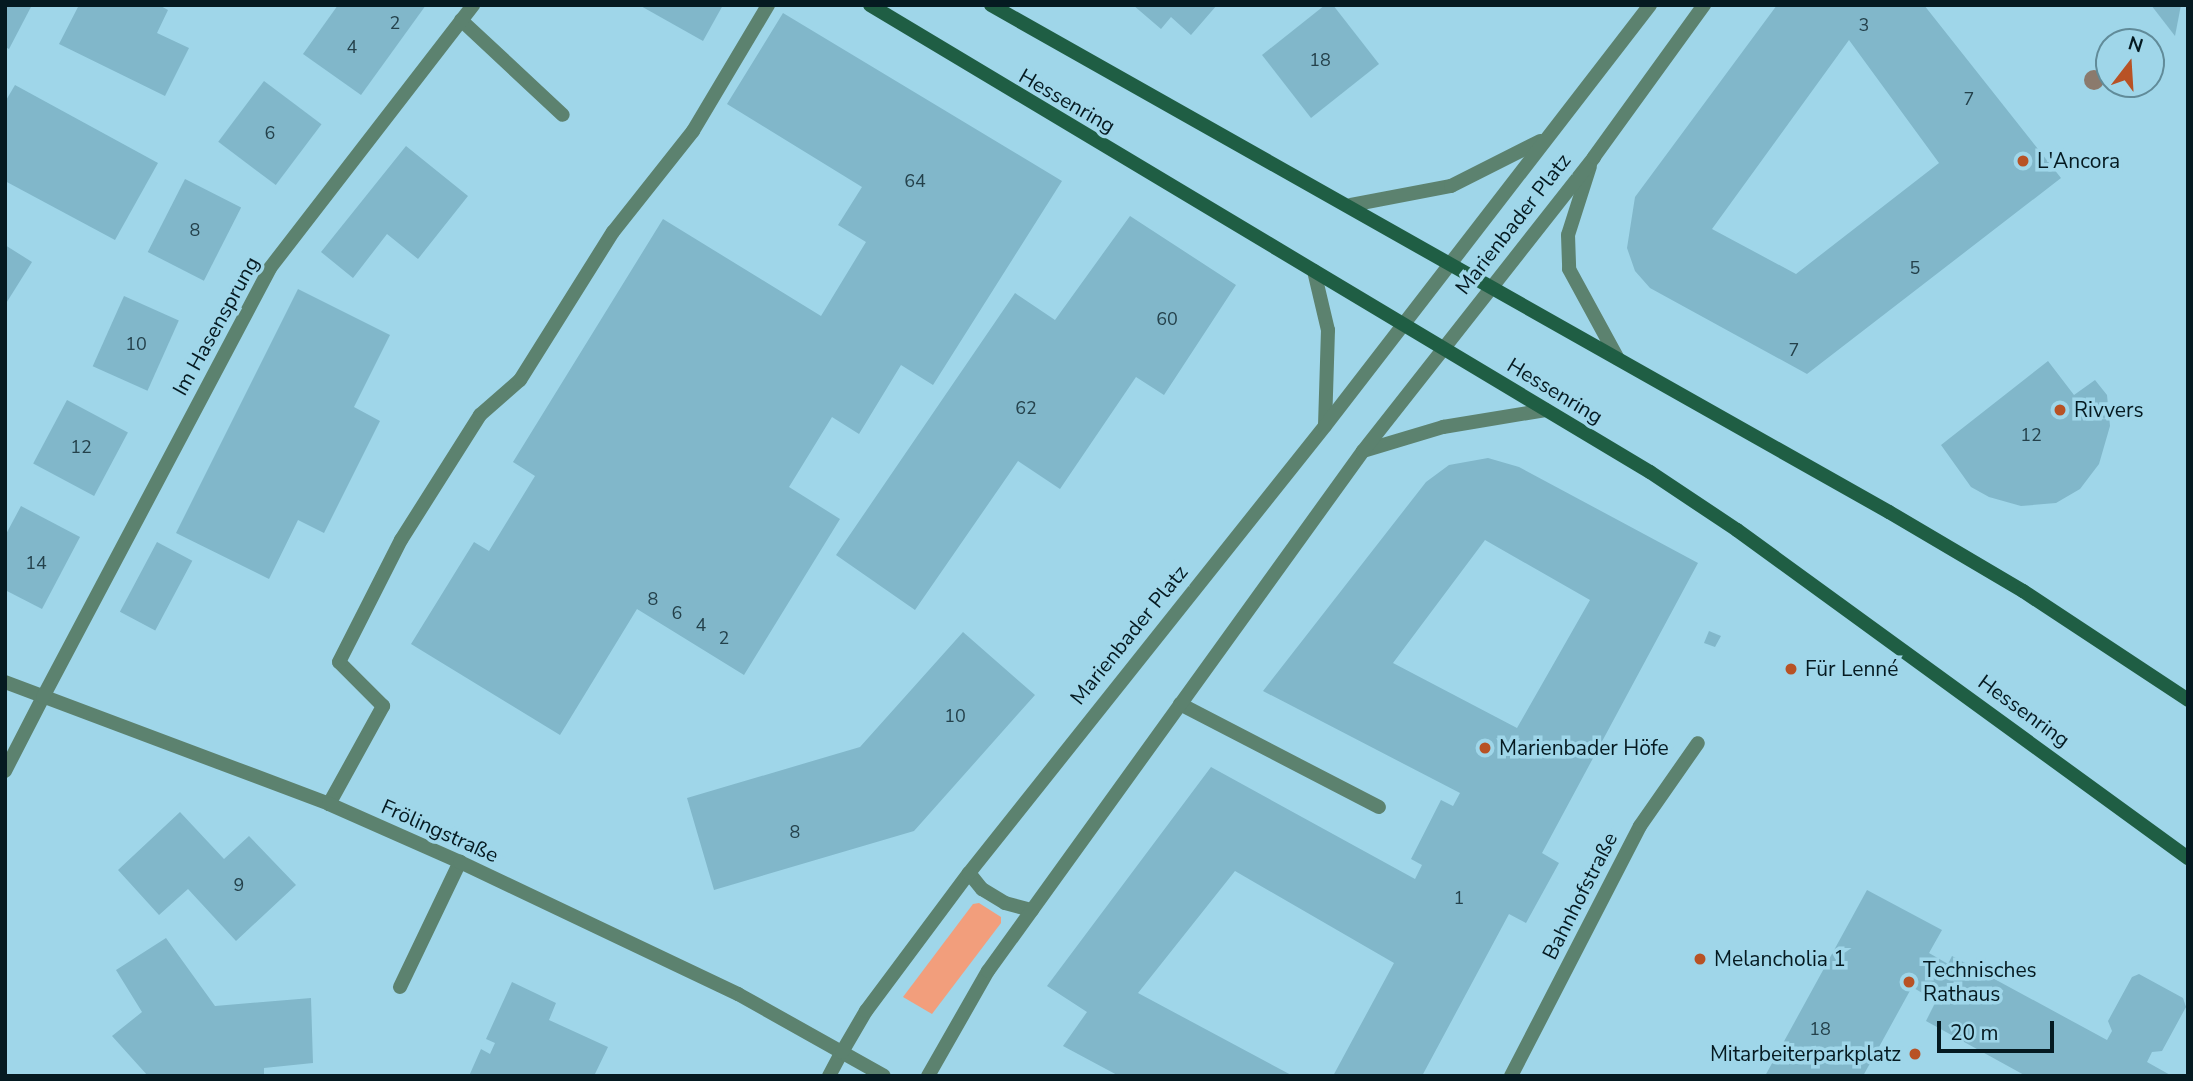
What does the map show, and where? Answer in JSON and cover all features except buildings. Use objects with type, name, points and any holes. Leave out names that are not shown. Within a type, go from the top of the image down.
[{"type":"street","name":"Im Hasensprung","points":[[5,771],[270,268],[473,5]]},
{"type":"street","points":[[329,804],[383,706],[339,662],[401,540],[480,415],[520,380],[613,232],[692,131],[768,5]]},
{"type":"street","name":"Hessenring","points":[[870,5],[1546,410],[1737,530],[2188,858]]},
{"type":"street","points":[[990,5],[1351,205],[2024,591],[2188,699]]},
{"type":"street","name":"Marienbader Platz","points":[[829,1076],[866,1011],[969,873],[1325,426],[1650,5]]},
{"type":"street","name":"Marienbader Platz","points":[[928,1076],[988,971],[1180,704],[1363,452],[1490,285],[1594,157],[1704,5]]},
{"type":"street","points":[[461,20],[563,116]]},
{"type":"street","name":"Marienbader Platz","points":[[1351,205],[1451,186],[1547,137]]},
{"type":"street","name":"Marienbader Platz","points":[[1594,157],[1568,235],[1569,268],[1618,359]]},
{"type":"street","points":[[1314,271],[1328,330],[1325,426]]},
{"type":"street","points":[[1363,452],[1443,427],[1546,410]]},
{"type":"street","name":"Frölingstraße","points":[[5,682],[329,804],[460,862],[738,994],[884,1076]]},
{"type":"street","points":[[1180,704],[1378,807]]},
{"type":"street","name":"Bahnhofstraße","points":[[1511,1076],[1640,826],[1698,743]]},
{"type":"street","points":[[400,987],[460,862]]},
{"type":"street","points":[[969,873],[982,889],[1005,903],[1032,910]]},
{"type":"shaded area","points":[[979,903],[1001,917],[1001,923],[932,1014],[903,997],[973,904]]},
{"type":"place","name":"L'Ancora","points":[[2023,161]]},
{"type":"place","name":"Rivvers","points":[[2060,410]]},
{"type":"place","name":"Für Lenné","points":[[1791,669]]},
{"type":"place","name":"Marienbader Höfe","points":[[1485,748]]},
{"type":"place","name":"Melancholia 1","points":[[1700,959]]},
{"type":"place","name":"Technisches Rathaus","points":[[1909,982]]},
{"type":"place","name":"Mitarbeiterparkplatz","points":[[1915,1054]]}]
